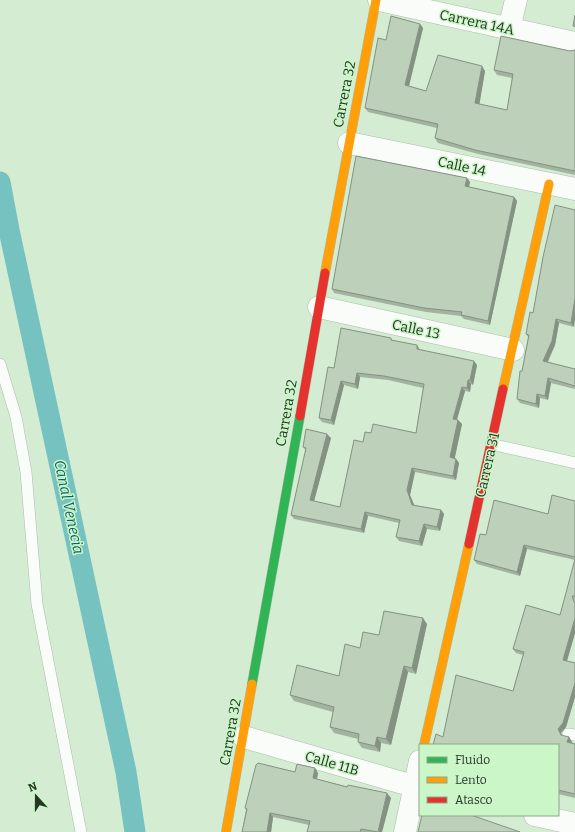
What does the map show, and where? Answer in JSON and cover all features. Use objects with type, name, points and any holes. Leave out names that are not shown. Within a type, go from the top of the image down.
[{"type":"street","name":"Carrera 14A","points":[[377,0],[575,43]]},
{"type":"street","name":"Carrera 32","points":[[226,832],[319,307],[377,0]]},
{"type":"street","points":[[509,29],[516,0]]},
{"type":"street","name":"Calle 14","points":[[349,143],[575,189]]},
{"type":"street","name":"Carrera 31","points":[[424,744],[549,184]]},
{"type":"street","name":"Calle 13","points":[[319,307],[513,350]]},
{"type":"street","name":"Calle 11B","points":[[244,737],[417,788]]},
{"type":"street","points":[[405,832],[417,788],[419,770]]},
{"type":"street","points":[[539,816],[575,824]]},
{"type":"lane","points":[[0,364],[16,417],[26,472],[37,604],[80,832]]},
{"type":"lane","points":[[491,444],[575,463]]},
{"type":"building","points":[[575,15],[575,27],[573,26]]},
{"type":"building","points":[[391,16],[420,24],[405,85],[426,91],[438,55],[482,66],[475,103],[507,110],[513,74],[494,70],[501,36],[570,51],[575,50],[575,171],[475,150],[435,138],[438,124],[365,108],[378,38],[386,40]]},
{"type":"building","points":[[356,156],[467,178],[465,186],[514,197],[488,321],[461,315],[462,312],[424,308],[332,289]]},
{"type":"building","points":[[555,205],[575,210],[575,298],[571,323],[556,319],[552,341],[543,361],[575,369],[575,386],[548,378],[545,396],[537,394],[536,404],[517,399],[520,371],[522,371],[529,335],[526,334],[530,312],[533,313],[543,257]]},
{"type":"building","points":[[341,328],[391,338],[391,340],[417,345],[417,349],[474,361],[470,380],[468,380],[467,388],[462,387],[453,419],[458,420],[450,457],[456,459],[453,476],[412,468],[407,490],[412,505],[441,510],[437,527],[424,524],[419,541],[396,537],[400,520],[365,512],[361,529],[291,515],[306,448],[303,447],[306,429],[327,434],[310,500],[340,507],[354,440],[363,442],[365,432],[371,433],[373,424],[416,433],[424,384],[384,376],[357,373],[355,384],[341,381],[331,420],[319,418],[328,367],[334,368]]},
{"type":"building","points":[[552,495],[575,501],[575,557],[524,545],[517,572],[474,560],[480,534],[486,535],[494,500],[548,514]]},
{"type":"building","points":[[575,559],[575,596],[572,596],[575,604],[575,618],[563,660],[575,663],[575,683],[563,723],[558,729],[561,735],[569,737],[567,742],[575,744],[575,794],[559,790],[559,744],[433,744],[436,734],[443,737],[456,675],[513,691],[524,652],[513,649],[526,605],[560,615]]},
{"type":"building","points":[[384,611],[423,618],[412,668],[404,666],[386,739],[377,737],[375,746],[358,742],[359,734],[330,727],[334,707],[290,695],[297,665],[339,676],[345,644],[360,648],[363,632],[379,635]]},
{"type":"building","points":[[258,763],[295,772],[297,764],[315,768],[313,778],[347,787],[348,785],[387,793],[378,832],[361,829],[360,832],[307,832],[310,821],[270,813],[267,832],[242,832],[247,809],[245,808],[256,765]]},
{"type":"building","points":[[422,816],[474,816],[520,832],[418,832]]},
{"type":"waterway","name":"Canal Venecia","points":[[0,182],[9,230],[126,772],[135,832]]},
{"type":"traffic: fast","points":[[252,684],[300,416]]},
{"type":"traffic: slow","points":[[325,273],[376,0]]},
{"type":"traffic: slow","points":[[503,389],[549,184]]},
{"type":"traffic: slow","points":[[424,744],[469,544]]},
{"type":"traffic: slow","points":[[226,832],[252,684]]},
{"type":"traffic: jam","points":[[300,416],[325,273]]},
{"type":"traffic: jam","points":[[469,544],[503,389]]}]
